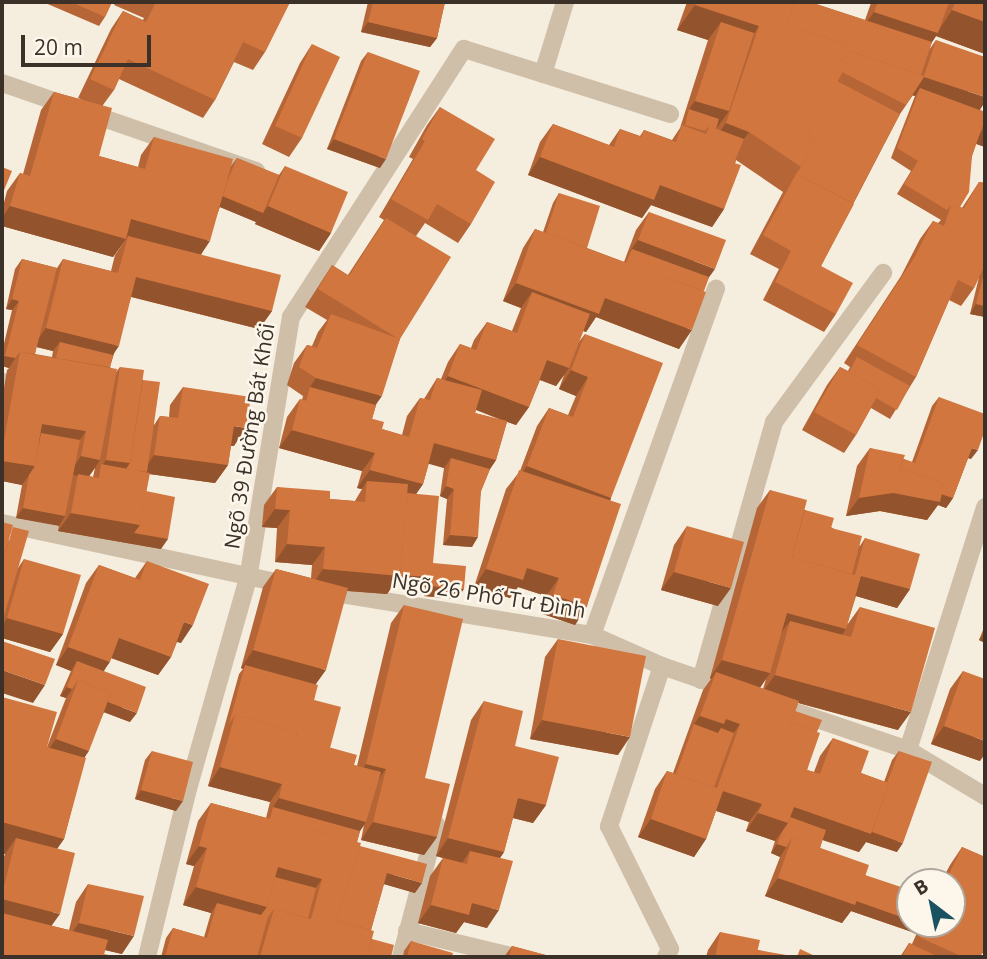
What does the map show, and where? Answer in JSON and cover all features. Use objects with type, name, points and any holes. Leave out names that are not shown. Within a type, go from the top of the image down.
[{"type":"street","points":[[542,74],[565,2]]},
{"type":"street","name":"Ngõ 39 Đường Bát Khối","points":[[147,957],[188,789],[248,579],[291,317],[355,205],[464,49],[670,114]]},
{"type":"street","points":[[2,83],[272,176]]},
{"type":"street","points":[[701,680],[774,422],[883,274]]},
{"type":"street","points":[[592,635],[716,288]]},
{"type":"street","points":[[908,750],[985,507]]},
{"type":"street","name":"Ngõ 26 Phố Tư Đình","points":[[2,523],[248,579],[592,635],[662,666],[740,693]]},
{"type":"street","points":[[662,666],[609,826],[670,949],[666,957]]},
{"type":"street","points":[[779,706],[908,750],[985,796]]},
{"type":"street","points":[[401,957],[440,811]]},
{"type":"street","points":[[407,931],[515,957]]},
{"type":"building","points":[[71,2],[112,2],[105,17]]},
{"type":"building","points":[[156,2],[290,2],[265,52],[243,42],[215,100],[128,59],[114,90],[90,79],[123,11],[146,22]]},
{"type":"building","points":[[373,2],[445,2],[437,38],[368,22]]},
{"type":"building","points":[[696,2],[794,2],[787,24],[849,45],[841,61],[847,64],[807,138],[814,142],[801,167],[749,132],[726,123],[759,26],[695,5]]},
{"type":"building","points":[[794,2],[810,2],[932,42],[921,75],[846,50],[849,45],[787,24]]},
{"type":"building","points":[[878,2],[949,2],[938,33],[874,12]]},
{"type":"building","points":[[955,2],[985,2],[985,22],[952,10]]},
{"type":"building","points":[[721,22],[754,33],[729,111],[695,101]]},
{"type":"building","points":[[936,40],[985,57],[985,97],[924,77],[906,105],[842,72],[847,64],[841,61],[846,50],[924,76]]},
{"type":"building","points":[[312,44],[340,57],[302,138],[275,126]]},
{"type":"building","points":[[368,52],[420,71],[386,159],[334,139]]},
{"type":"building","points":[[837,81],[900,114],[853,203],[796,174],[814,142],[807,138]]},
{"type":"building","points":[[920,88],[985,112],[972,156],[969,192],[960,207],[951,205],[947,210],[904,184],[918,161],[897,148]]},
{"type":"building","points":[[54,92],[112,108],[99,156],[145,169],[154,137],[233,159],[210,241],[131,219],[126,239],[10,206],[20,173],[30,176]]},
{"type":"building","points":[[440,107],[495,139],[476,170],[495,182],[471,224],[437,204],[428,220],[391,199],[425,141],[422,139]]},
{"type":"building","points":[[689,109],[719,119],[716,129],[709,126],[705,131],[685,125]]},
{"type":"building","points":[[553,124],[614,147],[620,129],[641,137],[644,130],[676,142],[682,125],[706,134],[709,126],[744,139],[734,163],[741,165],[724,209],[660,185],[654,200],[540,157]]},
{"type":"building","points":[[237,158],[279,175],[263,213],[223,196]]},
{"type":"building","points":[[285,166],[348,192],[331,233],[268,206]]},
{"type":"building","points":[[2,167],[12,171],[2,195]]},
{"type":"building","points":[[796,174],[854,204],[821,266],[853,283],[836,314],[775,282],[791,251],[763,235]]},
{"type":"building","points":[[979,182],[985,183],[985,265],[974,288],[958,280],[916,377],[857,345],[914,258],[933,221],[944,226],[951,205],[964,208]]},
{"type":"building","points":[[559,193],[600,206],[587,248],[546,233]]},
{"type":"building","points":[[649,212],[726,240],[715,269],[638,240]]},
{"type":"building","points":[[386,218],[451,257],[400,339],[382,396],[316,378],[299,367],[307,345],[317,348],[331,314],[397,338],[318,289],[332,265],[349,276]]},
{"type":"building","points":[[535,229],[706,292],[692,330],[605,298],[599,314],[516,283]]},
{"type":"building","points":[[128,236],[281,275],[272,311],[136,277],[119,346],[46,328],[63,259],[118,273]]},
{"type":"building","points":[[632,249],[709,277],[704,291],[626,263]]},
{"type":"building","points":[[22,259],[57,268],[35,354],[20,352],[15,358],[5,356],[19,301],[12,299]]},
{"type":"building","points":[[985,269],[985,306],[976,304]]},
{"type":"building","points":[[532,292],[590,314],[569,368],[547,360],[529,407],[448,376],[460,344],[476,350],[487,322],[517,333]]},
{"type":"building","points":[[585,334],[663,363],[611,498],[527,466],[549,408],[573,417],[588,377],[571,370]]},
{"type":"building","points":[[60,342],[113,355],[110,367],[56,358]]},
{"type":"building","points":[[20,352],[117,369],[100,460],[81,456],[86,431],[42,424],[35,466],[2,461]]},
{"type":"building","points":[[857,357],[910,386],[897,410],[876,398],[881,389],[849,372]]},
{"type":"building","points":[[120,367],[144,370],[130,463],[106,460]]},
{"type":"building","points":[[840,367],[881,389],[856,435],[814,412]]},
{"type":"building","points":[[437,378],[482,390],[475,413],[507,421],[496,460],[434,443],[423,484],[370,470],[375,453],[292,430],[300,399],[384,422],[382,429],[409,437],[420,398],[430,400]]},
{"type":"building","points":[[143,380],[160,382],[147,472],[126,469],[130,463]]},
{"type":"building","points":[[183,387],[251,397],[246,428],[234,426],[228,465],[154,455],[160,416],[178,418]]},
{"type":"building","points":[[310,387],[376,405],[372,419],[306,401]]},
{"type":"building","points":[[939,397],[985,414],[985,430],[978,450],[972,448],[953,498],[941,494],[944,484],[900,468],[904,459],[915,463]]},
{"type":"building","points":[[41,433],[80,440],[65,516],[23,508]]},
{"type":"building","points":[[870,448],[905,455],[900,468],[944,484],[940,502],[893,493],[859,498]]},
{"type":"building","points":[[451,458],[490,469],[481,491],[478,537],[450,535],[454,489],[446,486]]},
{"type":"building","points":[[101,464],[150,473],[140,525],[71,513],[78,474],[99,478]]},
{"type":"building","points":[[519,470],[621,504],[587,606],[553,595],[559,578],[527,568],[523,580],[486,569]]},
{"type":"building","points":[[367,481],[408,484],[400,576],[323,569],[325,547],[287,544],[290,510],[275,509],[277,487],[330,491],[330,499],[365,502]]},
{"type":"building","points":[[770,490],[807,500],[792,557],[855,575],[865,538],[920,554],[910,589],[861,576],[846,629],[787,613],[770,673],[722,660]]},
{"type":"building","points":[[146,491],[175,497],[168,539],[134,533],[140,525]]},
{"type":"building","points":[[407,493],[439,496],[433,563],[466,566],[464,589],[430,586],[431,577],[400,575]]},
{"type":"building","points":[[805,510],[834,518],[831,528],[862,536],[852,574],[792,557]]},
{"type":"building","points":[[2,522],[13,525],[2,564]]},
{"type":"building","points":[[687,526],[744,542],[731,588],[674,572]]},
{"type":"building","points":[[13,527],[29,531],[2,623],[2,564]]},
{"type":"building","points":[[24,559],[81,575],[63,634],[7,618]]},
{"type":"building","points":[[147,561],[209,584],[193,625],[184,622],[171,657],[119,638],[110,662],[68,647],[99,565],[140,580]]},
{"type":"building","points":[[276,569],[348,588],[326,670],[253,650]]},
{"type":"building","points":[[404,605],[463,619],[425,778],[450,784],[437,837],[373,822],[386,769],[366,764]]},
{"type":"building","points":[[860,607],[935,628],[911,712],[775,675],[790,621],[851,637]]},
{"type":"building","points":[[558,639],[646,656],[630,737],[542,720]]},
{"type":"building","points":[[2,641],[55,659],[45,685],[2,670]]},
{"type":"building","points":[[77,661],[146,687],[137,713],[108,702],[111,693],[78,680],[72,689],[67,687]]},
{"type":"building","points":[[245,665],[318,685],[314,700],[341,707],[330,748],[296,738],[297,732],[235,715],[229,724]]},
{"type":"building","points":[[963,671],[985,679],[985,741],[944,726]]},
{"type":"building","points":[[716,672],[799,701],[791,723],[820,733],[807,770],[820,774],[833,738],[869,751],[861,773],[889,783],[871,834],[794,807],[788,823],[758,813],[762,804],[723,791],[706,839],[651,819],[667,771],[717,788],[740,724],[726,719],[724,724],[700,716]]},
{"type":"building","points":[[78,680],[111,693],[89,751],[56,739]]},
{"type":"building","points":[[2,697],[57,712],[47,747],[86,758],[64,839],[2,822]]},
{"type":"building","points":[[484,701],[523,711],[515,746],[559,757],[546,805],[518,798],[504,852],[448,838]]},
{"type":"building","points":[[795,711],[822,720],[817,732],[791,723]]},
{"type":"building","points":[[235,715],[297,732],[296,738],[357,755],[354,765],[381,772],[366,822],[279,798],[282,784],[220,767]]},
{"type":"building","points":[[694,724],[718,733],[721,728],[734,733],[714,787],[676,774]]},
{"type":"building","points":[[152,751],[193,762],[183,801],[141,790]]},
{"type":"building","points":[[899,751],[932,762],[903,843],[872,832]]},
{"type":"building","points":[[211,803],[361,843],[336,921],[374,931],[367,957],[260,957],[274,909],[311,919],[322,879],[278,867],[267,907],[196,887],[207,848],[199,846]]},
{"type":"building","points":[[273,807],[360,831],[357,842],[270,819]]},
{"type":"building","points":[[790,817],[826,830],[820,848],[792,838],[786,847],[777,844]]},
{"type":"building","points":[[16,838],[75,853],[60,914],[2,899]]},
{"type":"building","points":[[792,838],[869,865],[855,905],[778,878]]},
{"type":"building","points":[[360,846],[427,864],[422,883],[387,873],[371,930],[336,921]]},
{"type":"building","points":[[962,847],[985,857],[985,947],[980,957],[963,957],[921,938],[966,938],[966,868],[952,868]]},
{"type":"building","points":[[470,851],[513,861],[499,910],[472,903],[469,915],[431,905],[443,858],[467,864]]},
{"type":"building","points":[[865,875],[896,885],[896,915],[856,901]]},
{"type":"building","points":[[275,877],[316,888],[308,918],[274,909],[268,917],[257,957],[165,957],[173,928],[207,938],[217,903],[261,915],[267,907]]},
{"type":"building","points":[[88,884],[144,896],[134,936],[79,923]]},
{"type":"building","points":[[2,913],[108,940],[103,957],[2,957]]},
{"type":"building","points":[[720,932],[760,940],[756,957],[715,957]]},
{"type":"building","points":[[372,939],[394,945],[391,957],[367,957]]},
{"type":"building","points":[[411,941],[453,953],[452,957],[407,957]]},
{"type":"building","points":[[909,943],[939,957],[902,957]]},
{"type":"building","points":[[512,946],[553,957],[509,957]]},
{"type":"building","points":[[800,949],[817,957],[797,957]]},
{"type":"building","points":[[758,950],[786,955],[756,957]]}]
